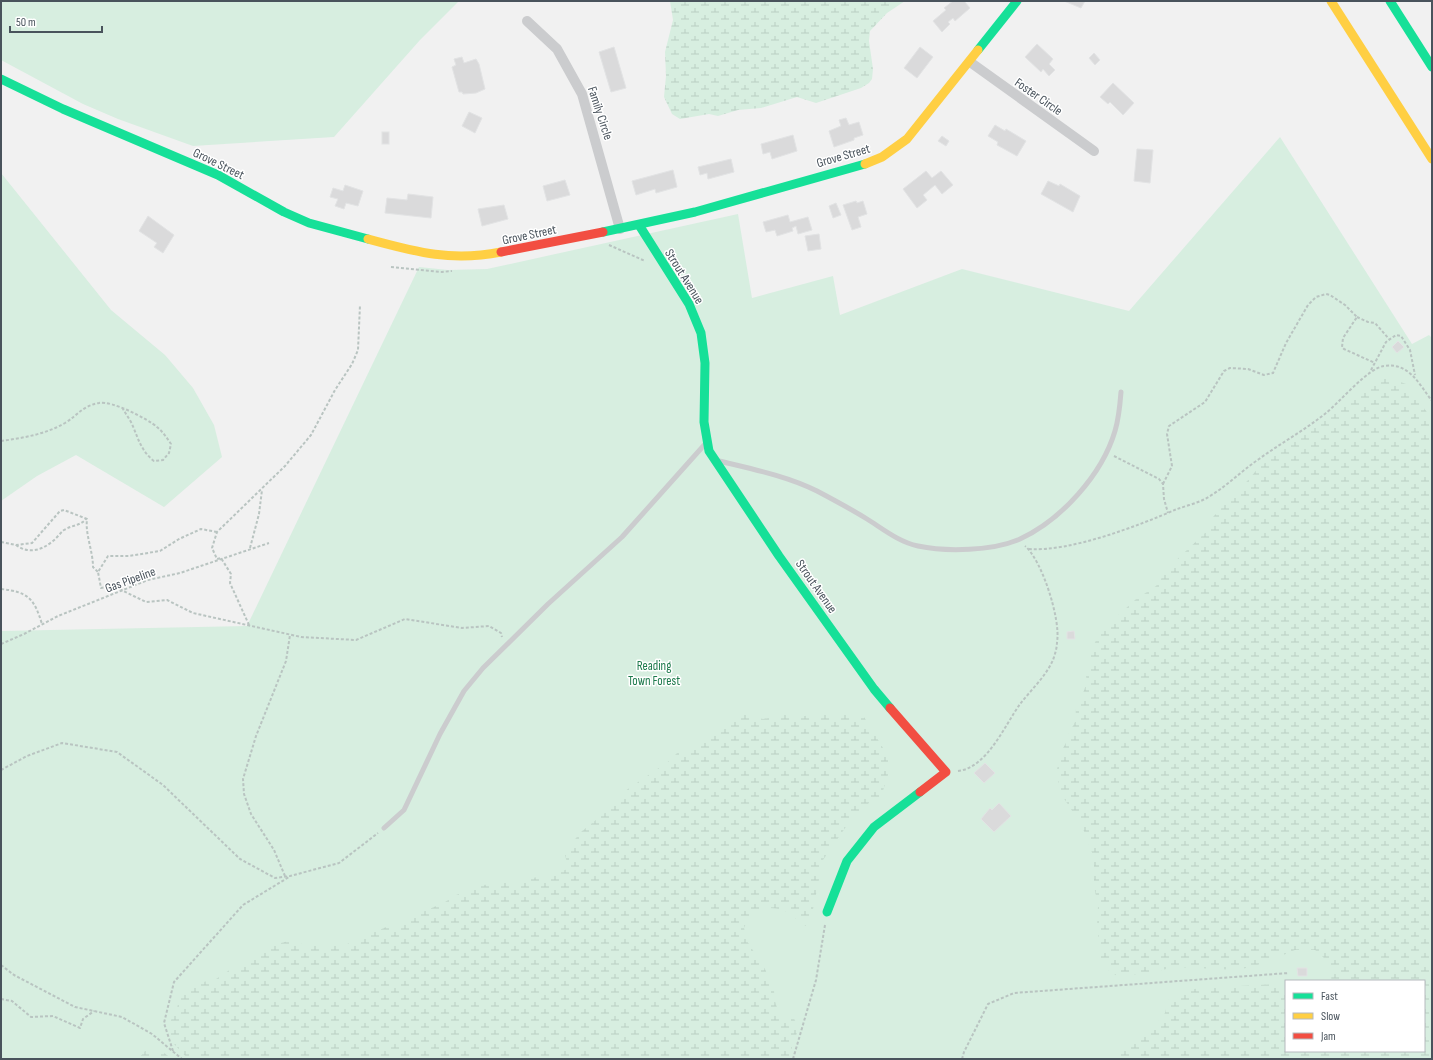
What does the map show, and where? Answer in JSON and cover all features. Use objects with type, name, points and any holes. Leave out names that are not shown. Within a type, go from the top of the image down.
[{"type":"main road","name":"Grove Street","points":[[1,78],[63,109],[218,175],[299,219],[324,228],[404,249],[437,256],[471,257],[506,252],[695,212],[882,157],[907,139],[970,62],[1017,1]]},
{"type":"main road","points":[[1331,1],[1432,159]]},
{"type":"main road","points":[[1390,1],[1432,67]]},
{"type":"main road","name":"Strout Avenue","points":[[639,225],[686,298],[701,334],[706,382],[704,418],[707,443],[716,460],[780,556],[874,689],[946,772]]},
{"type":"main road","points":[[827,912],[847,861],[874,827],[946,772]]},
{"type":"street","name":"Family Circle","points":[[527,21],[557,49],[582,94],[620,229]]},
{"type":"street","name":"Foster Circle","points":[[970,62],[1094,151]]},
{"type":"lane","points":[[716,460],[768,473],[815,490],[849,508],[897,538],[917,546],[957,549],[980,548],[1018,540],[1034,532],[1060,513],[1093,474],[1106,452],[1115,432],[1121,392]]},
{"type":"lane","points":[[384,828],[404,810],[440,734],[464,691],[483,668],[548,604],[622,537],[707,443]]},
{"type":"path","points":[[1168,513],[1164,499],[1164,484],[1172,466],[1167,434],[1168,430],[1174,423],[1205,402],[1224,371],[1237,367],[1264,374],[1273,373],[1286,343],[1305,310],[1316,297],[1321,295],[1330,295],[1345,305],[1357,317],[1368,322],[1375,323],[1389,339]]},
{"type":"path","points":[[217,559],[212,548],[217,532],[285,466],[311,435],[335,390],[352,364],[358,350],[360,305]]},
{"type":"path","points":[[1357,317],[1344,338],[1342,347],[1375,363]]},
{"type":"path","points":[[1371,371],[1389,339],[1396,335],[1402,336],[1406,343],[1413,360],[1415,376]]},
{"type":"path","points":[[1029,549],[1050,549],[1105,536],[1204,499],[1221,489],[1256,460],[1326,413],[1376,367],[1395,366],[1408,371],[1415,376],[1432,401]]},
{"type":"path","points":[[1,441],[19,439],[49,431],[66,422],[85,407],[101,402],[122,408],[156,426],[171,444],[169,453],[163,460],[154,461],[147,456],[131,422],[122,408]]},
{"type":"path","points":[[1106,452],[1151,474],[1164,484]]},
{"type":"path","points":[[250,549],[259,514],[262,489]]},
{"type":"path","points":[[1,542],[16,544],[32,543],[60,511],[64,510],[87,519]]},
{"type":"path","points":[[87,519],[86,527],[93,557],[93,567],[98,572],[101,588],[113,586],[122,592],[146,602],[167,600],[193,613],[290,635],[356,640],[405,619],[462,628],[489,626],[501,633],[505,646]]},
{"type":"path","points":[[16,544],[23,550],[31,551],[45,547],[64,530],[82,524],[87,519]]},
{"type":"path","points":[[98,572],[108,556],[129,556],[160,552],[179,539],[201,530],[217,532]]},
{"type":"path","points":[[946,772],[960,771],[973,765],[995,744],[1019,706],[1053,660],[1058,641],[1057,618],[1038,563],[1029,549],[1018,540]]},
{"type":"path","points":[[250,626],[230,583],[231,574],[221,558],[269,543]]},
{"type":"path","name":"Gas Pipeline","points":[[1,644],[42,624],[148,580],[180,573],[221,558]]},
{"type":"path","points":[[1,589],[22,593],[33,600],[42,624]]},
{"type":"path","points":[[285,877],[274,850],[251,814],[244,794],[243,779],[256,736],[286,661],[290,635]]},
{"type":"path","points":[[1,770],[27,756],[62,743],[117,752],[163,785],[240,860],[275,878],[290,876],[339,863],[384,828]]},
{"type":"path","points":[[172,1051],[164,1023],[174,982],[243,906],[290,876]]},
{"type":"path","points":[[793,1059],[816,980],[827,912]]},
{"type":"path","points":[[1,965],[14,975],[75,1007],[122,1016],[152,1034],[182,1059]]},
{"type":"path","points":[[962,1059],[988,1004],[1014,993],[1290,972]]},
{"type":"path","points":[[1,999],[12,1001],[31,1016],[53,1016],[80,1028],[83,1019],[94,1011]]},
{"type":"green space","points":[[1,1],[459,1],[420,40],[334,137],[193,146],[118,119],[83,104],[1,60]]},
{"type":"green space","points":[[670,1],[905,1],[887,13],[870,31],[869,41],[873,69],[872,79],[861,88],[816,103],[797,97],[761,108],[738,110],[718,116],[709,114],[680,119],[672,114],[664,97],[666,76],[665,52],[673,20]]},
{"type":"green space","name":"Reading Town Forest","points":[[1280,137],[1412,344],[1429,335],[1432,338],[1432,1059],[1,1059],[1,631],[247,626],[419,267],[448,270],[487,269],[738,214],[752,298],[833,276],[840,315],[962,269],[1129,311]]},
{"type":"green space","points":[[1,173],[111,310],[165,355],[193,388],[214,425],[222,457],[164,507],[76,455],[37,476],[1,501]]},
{"type":"green space","points":[[1390,378],[1406,384],[1432,419],[1432,1059],[1111,1059],[1116,1051],[1132,1044],[1153,1028],[1165,1013],[1168,1001],[1171,997],[1188,990],[1201,988],[1277,984],[1285,988],[1285,1052],[1425,1052],[1425,980],[1331,980],[1331,972],[1328,963],[1315,950],[1295,950],[1265,963],[1238,970],[1175,967],[1149,973],[1117,976],[1107,969],[1101,958],[1097,925],[1098,906],[1094,886],[1094,858],[1082,826],[1061,794],[1057,775],[1062,750],[1075,722],[1076,709],[1082,699],[1087,682],[1086,676],[1089,670],[1090,651],[1103,629],[1135,600],[1156,586],[1170,566],[1206,532],[1213,517],[1258,468],[1379,380]]},
{"type":"green space","points":[[847,713],[864,717],[888,756],[888,775],[881,797],[869,803],[852,818],[823,860],[810,924],[806,926],[788,912],[772,908],[760,910],[755,913],[744,928],[747,941],[765,969],[774,991],[779,1014],[784,1018],[794,1019],[799,1027],[788,1059],[188,1059],[174,1044],[171,1035],[171,1020],[179,1000],[195,984],[216,979],[234,967],[247,963],[264,947],[289,941],[302,944],[345,945],[386,927],[395,927],[405,924],[418,914],[445,902],[456,895],[483,885],[517,882],[569,869],[564,852],[582,831],[606,812],[625,791],[669,761],[679,751],[699,748],[723,723],[744,714],[763,719],[784,715],[804,716]]},
{"type":"green space","points":[[156,1049],[172,1059],[138,1059],[145,1051]]},
{"type":"building","points":[[953,1],[964,1],[970,8],[955,21],[953,18],[948,22],[950,24],[942,32],[933,21],[946,10],[944,8]]},
{"type":"building","points":[[1064,1],[1085,1],[1081,8]]},
{"type":"building","points":[[1037,44],[1053,59],[1049,64],[1055,70],[1049,76],[1043,69],[1041,72],[1025,57]]},
{"type":"building","points":[[614,47],[626,88],[611,92],[599,52]]},
{"type":"building","points":[[920,47],[933,57],[917,78],[904,68]]},
{"type":"building","points":[[1094,53],[1100,60],[1095,65],[1089,58]]},
{"type":"building","points":[[462,57],[464,63],[476,59],[479,64],[485,89],[476,93],[463,94],[462,92],[459,92],[452,67],[456,65],[454,59]]},
{"type":"building","points":[[1113,83],[1134,103],[1123,115],[1110,102],[1108,104],[1100,97]]},
{"type":"building","points":[[469,112],[482,118],[475,133],[462,126]]},
{"type":"building","points":[[846,118],[849,125],[859,122],[863,135],[834,147],[829,131],[841,126],[839,120]]},
{"type":"building","points":[[995,125],[1005,131],[1006,129],[1026,141],[1017,156],[997,145],[998,142],[988,136]]},
{"type":"building","points":[[382,132],[389,132],[389,144],[382,144]]},
{"type":"building","points":[[793,135],[797,151],[772,159],[770,152],[763,154],[761,144]]},
{"type":"building","points":[[942,136],[949,141],[946,146],[938,141]]},
{"type":"building","points":[[1137,149],[1153,150],[1150,183],[1134,181]]},
{"type":"building","points":[[731,159],[734,172],[708,179],[707,173],[700,175],[698,167]]},
{"type":"building","points":[[673,170],[677,187],[656,193],[655,189],[636,195],[632,181]]},
{"type":"building","points":[[926,171],[932,178],[941,171],[953,185],[942,194],[935,185],[923,195],[927,200],[917,208],[903,189]]},
{"type":"building","points":[[565,180],[570,195],[547,201],[543,186]]},
{"type":"building","points":[[1048,181],[1059,186],[1060,184],[1080,196],[1073,212],[1041,194]]},
{"type":"building","points":[[345,185],[363,191],[358,206],[346,203],[344,209],[335,206],[338,199],[330,197],[333,188],[343,191]]},
{"type":"building","points":[[408,194],[433,197],[431,218],[385,213],[387,198],[407,200]]},
{"type":"building","points":[[856,201],[857,203],[863,201],[867,214],[858,217],[861,227],[852,230],[843,205]]},
{"type":"building","points":[[836,203],[841,215],[833,218],[829,206]]},
{"type":"building","points":[[504,205],[508,219],[482,226],[478,209]]},
{"type":"building","points":[[788,215],[790,222],[808,217],[812,230],[798,234],[796,226],[792,228],[793,231],[777,236],[775,230],[766,232],[763,222]]},
{"type":"building","points":[[148,216],[174,235],[163,253],[154,247],[157,243],[139,231]]},
{"type":"building","points":[[819,234],[821,249],[808,251],[805,236]]},
{"type":"building","points":[[1398,341],[1404,347],[1397,353],[1392,347]]},
{"type":"building","points":[[1074,631],[1075,639],[1067,639],[1067,632]]},
{"type":"building","points":[[985,763],[995,773],[984,783],[974,773]]},
{"type":"building","points":[[999,803],[1011,816],[994,832],[981,819],[990,808],[992,810]]},
{"type":"building","points":[[1297,968],[1307,968],[1307,976],[1298,976]]},
{"type":"traffic: fast","points":[[978,50],[1017,1]]},
{"type":"traffic: fast","points":[[1390,1],[1432,67]]},
{"type":"traffic: fast","points":[[1,79],[63,109],[218,175],[284,212],[309,223],[368,239]]},
{"type":"traffic: fast","points":[[603,232],[695,212],[865,164]]},
{"type":"traffic: fast","points":[[639,225],[689,304],[701,333],[705,363],[704,422],[709,451],[779,556],[874,689],[890,708]]},
{"type":"traffic: fast","points":[[827,912],[847,861],[874,827],[920,792]]},
{"type":"traffic: slow","points":[[1331,1],[1432,159]]},
{"type":"traffic: slow","points":[[865,164],[882,157],[907,139],[978,50]]},
{"type":"traffic: slow","points":[[368,239],[402,248],[450,256],[483,255],[501,252]]},
{"type":"traffic: jam","points":[[501,252],[603,232]]},
{"type":"traffic: jam","points":[[890,708],[946,772],[920,792]]}]
